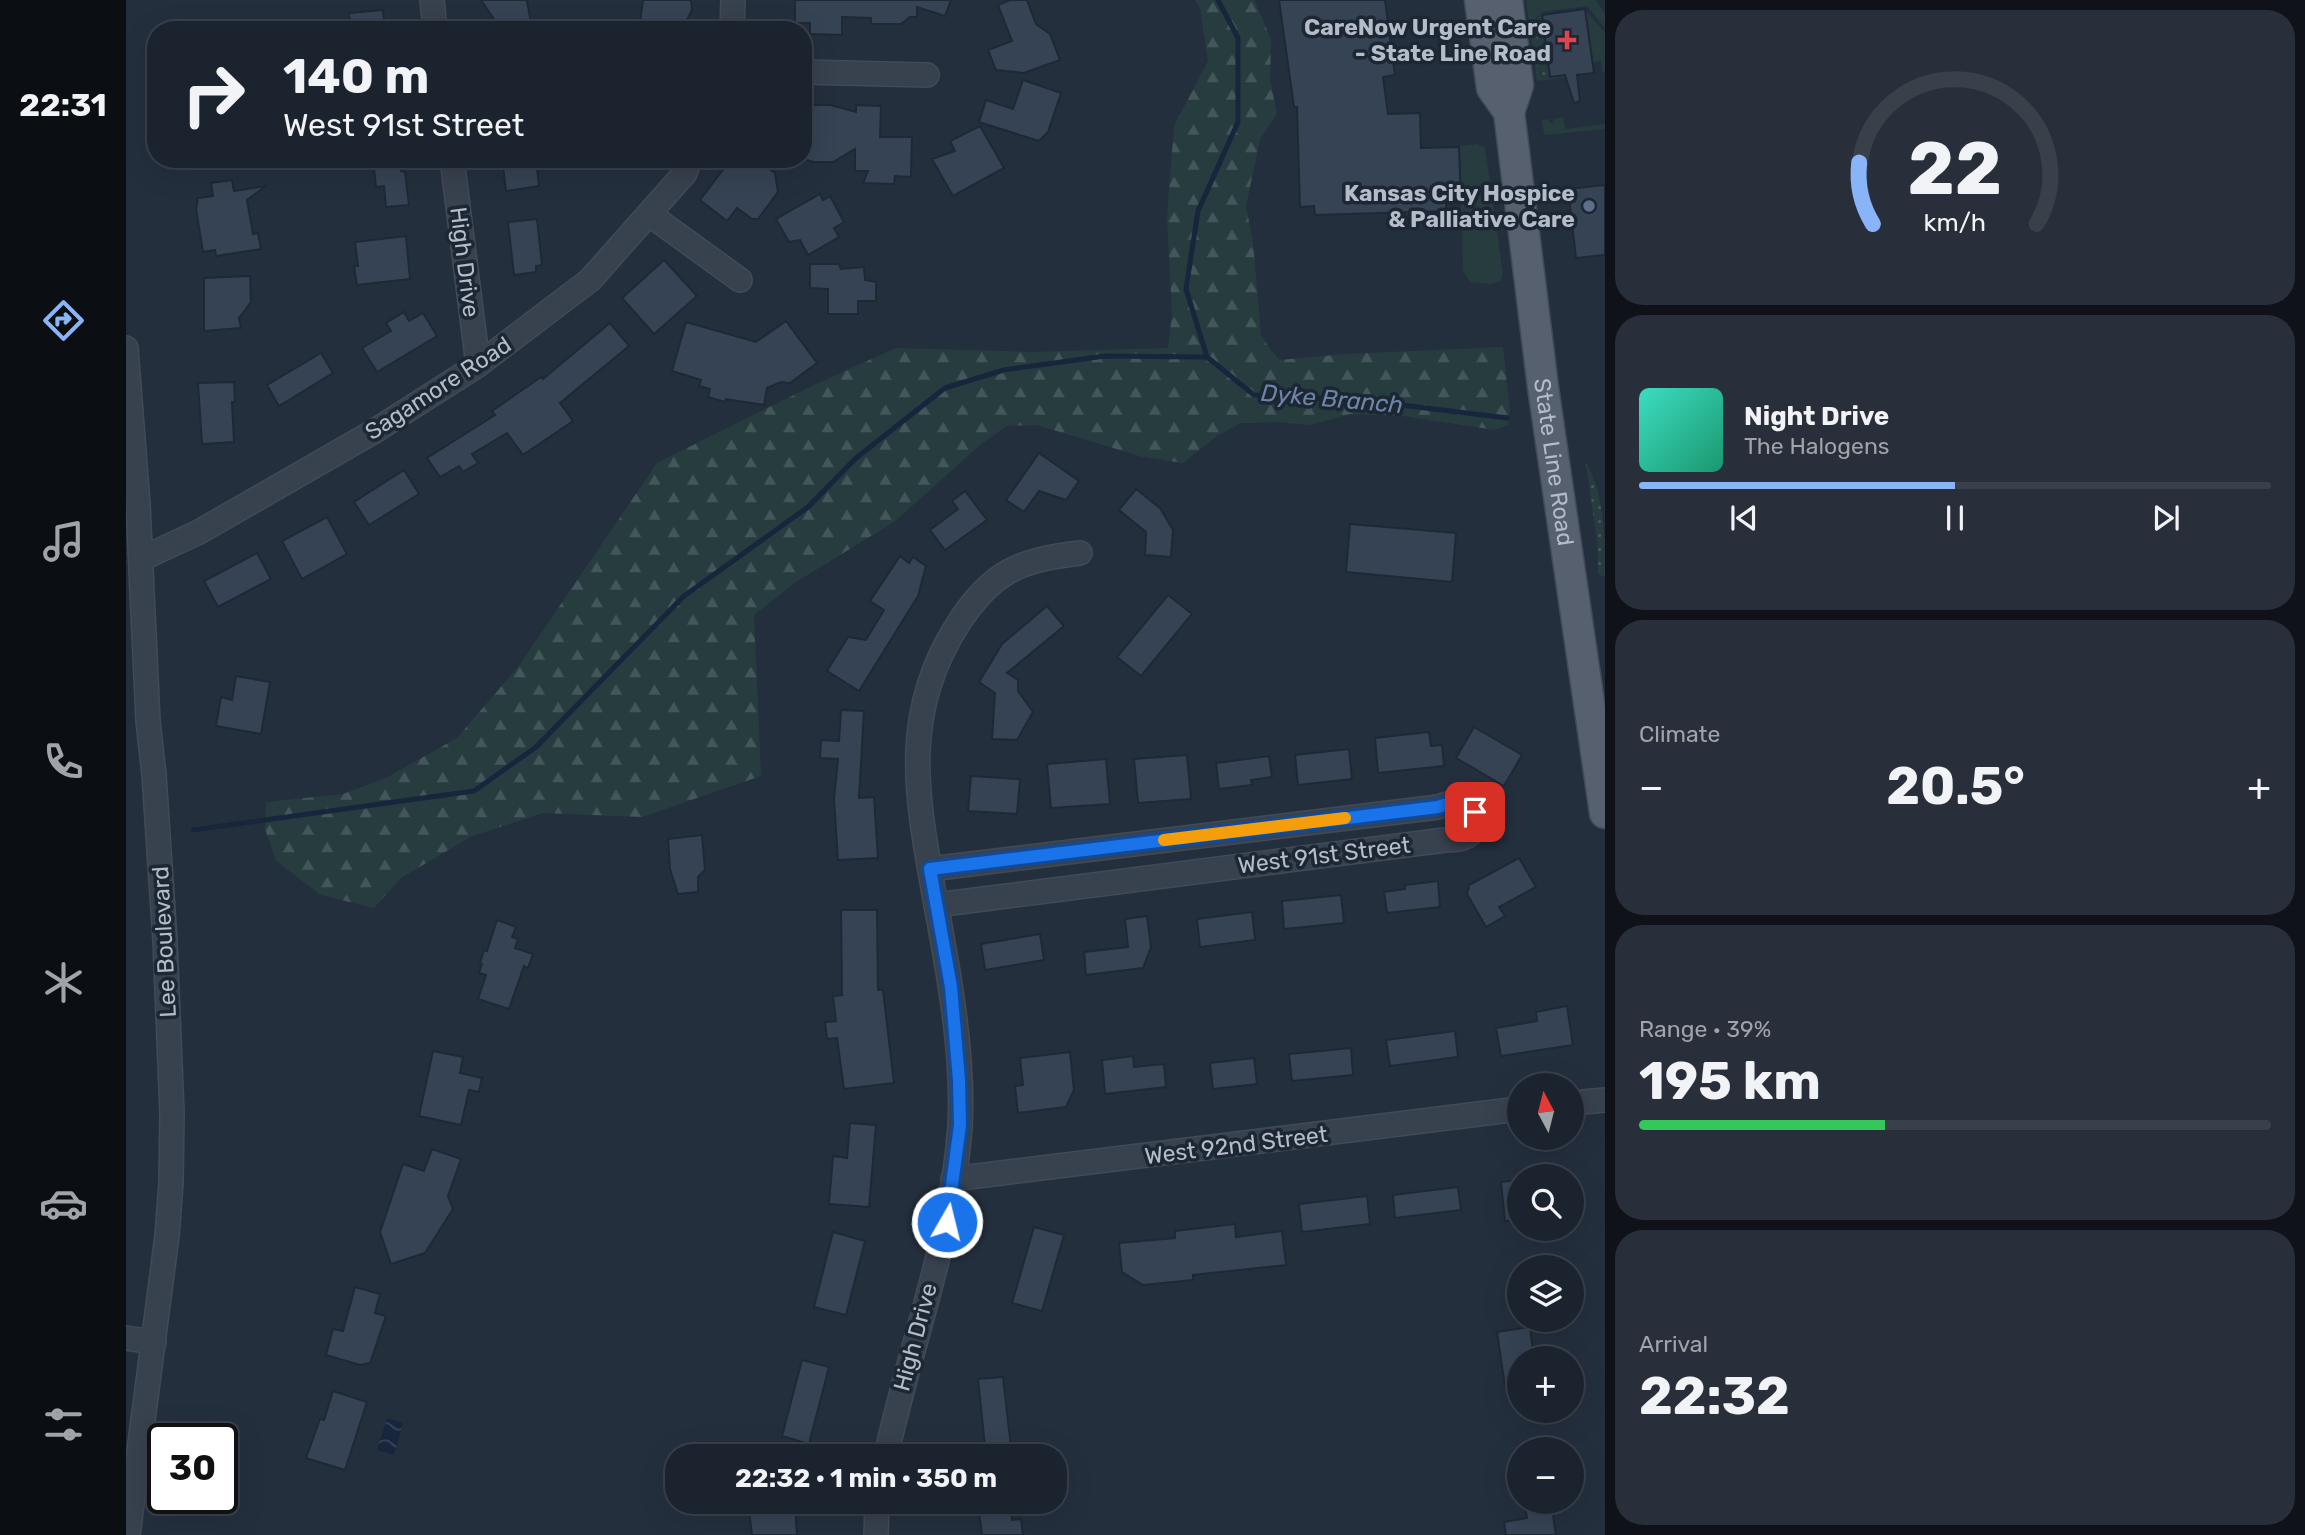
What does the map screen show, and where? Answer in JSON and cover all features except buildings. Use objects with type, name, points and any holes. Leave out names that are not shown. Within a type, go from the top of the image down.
[{"type":"main road","name":"State Line Road","points":[[1480,0],[1492,88],[1509,112]]},
{"type":"main road","name":"State Line Road","points":[[1507,0],[1518,85],[1509,112],[1535,333],[1604,805]]},
{"type":"street","points":[[432,0],[434,21]]},
{"type":"street","points":[[732,21],[733,0]]},
{"type":"street","points":[[812,72],[927,75]]},
{"type":"street","name":"High Drive","points":[[453,168],[478,365]]},
{"type":"street","name":"Sagamore Road","points":[[141,559],[199,532],[373,432],[478,365],[590,280],[687,168]]},
{"type":"street","points":[[649,214],[740,280]]},
{"type":"street","name":"Lee Boulevard","points":[[126,348],[141,559],[135,661],[165,937],[172,1111],[168,1223],[128,1535]]},
{"type":"street","name":"High Drive","points":[[889,1444],[947,1222],[960,1125],[951,987],[917,781],[917,740],[926,693],[942,649],[965,612],[995,580],[1029,561],[1080,553]]},
{"type":"street","name":"West 91st Street","points":[[930,869],[1438,807],[1453,801],[1464,802],[1475,812],[1477,826],[1470,836],[1460,840],[936,905]]},
{"type":"street","points":[[1584,1102],[1605,1100]]},
{"type":"street","name":"West 92nd Street","points":[[953,1180],[1507,1111]]},
{"type":"street","points":[[126,1338],[154,1342]]},
{"type":"street","points":[[876,1535],[877,1514]]},
{"type":"green space","points":[[1195,0],[1254,0],[1271,39],[1270,80],[1277,114],[1260,139],[1246,206],[1253,242],[1261,335],[1270,349],[1280,360],[1345,354],[1503,347],[1510,410],[1508,425],[1495,430],[1403,416],[1351,414],[1310,425],[1241,423],[1217,436],[1183,463],[1143,457],[1037,425],[1006,426],[980,445],[894,522],[796,582],[754,615],[761,776],[642,817],[543,813],[472,836],[401,878],[374,908],[321,895],[276,861],[265,829],[266,802],[343,794],[386,778],[457,738],[518,667],[657,463],[816,384],[896,348],[1032,352],[1168,348],[1172,314],[1167,218],[1174,126],[1208,61],[1200,8]]},
{"type":"green space","points":[[1526,0],[1596,0],[1605,14],[1605,28],[1587,6],[1541,12],[1541,15],[1536,17],[1536,37],[1540,43],[1540,73],[1544,80],[1537,81]]},
{"type":"green space","points":[[1586,11],[1605,33],[1605,71],[1602,72],[1601,61],[1593,62]]},
{"type":"green space","points":[[1541,15],[1549,76],[1565,74],[1566,77],[1544,80],[1540,69],[1540,43],[1533,21]]},
{"type":"green space","points":[[1563,117],[1566,129],[1605,124],[1605,129],[1544,135],[1542,120],[1549,119],[1549,123],[1553,123],[1554,119]]},
{"type":"green space","points":[[1477,144],[1485,148],[1503,274],[1500,281],[1492,284],[1470,282],[1463,271],[1460,146]]},
{"type":"green space","points":[[1586,463],[1600,503],[1605,577],[1598,574],[1598,549]]},
{"type":"water","points":[[387,1418],[403,1423],[394,1455],[377,1450]]},
{"type":"waterway","name":"Dyke Branch","points":[[1218,0],[1238,38],[1238,122],[1198,211],[1186,289],[1207,357],[1254,395],[1369,401],[1507,418]]},
{"type":"waterway","points":[[193,830],[474,791],[536,747],[684,596],[808,507],[856,458],[945,388],[1004,370],[1105,356],[1207,357]]},
{"type":"slow traffic","points":[[1164,840],[1345,818]]},
{"type":"place","name":"CareNow Urgent Care - State Line Road","points":[[1567,40]]},
{"type":"place","name":"Kansas City Hospice & Palliative Care","points":[[1589,206]]},
{"type":"route","points":[[947,1222],[960,1125],[959,1080],[951,987],[930,869],[1438,807],[1453,801],[1464,802],[1475,812]]}]
